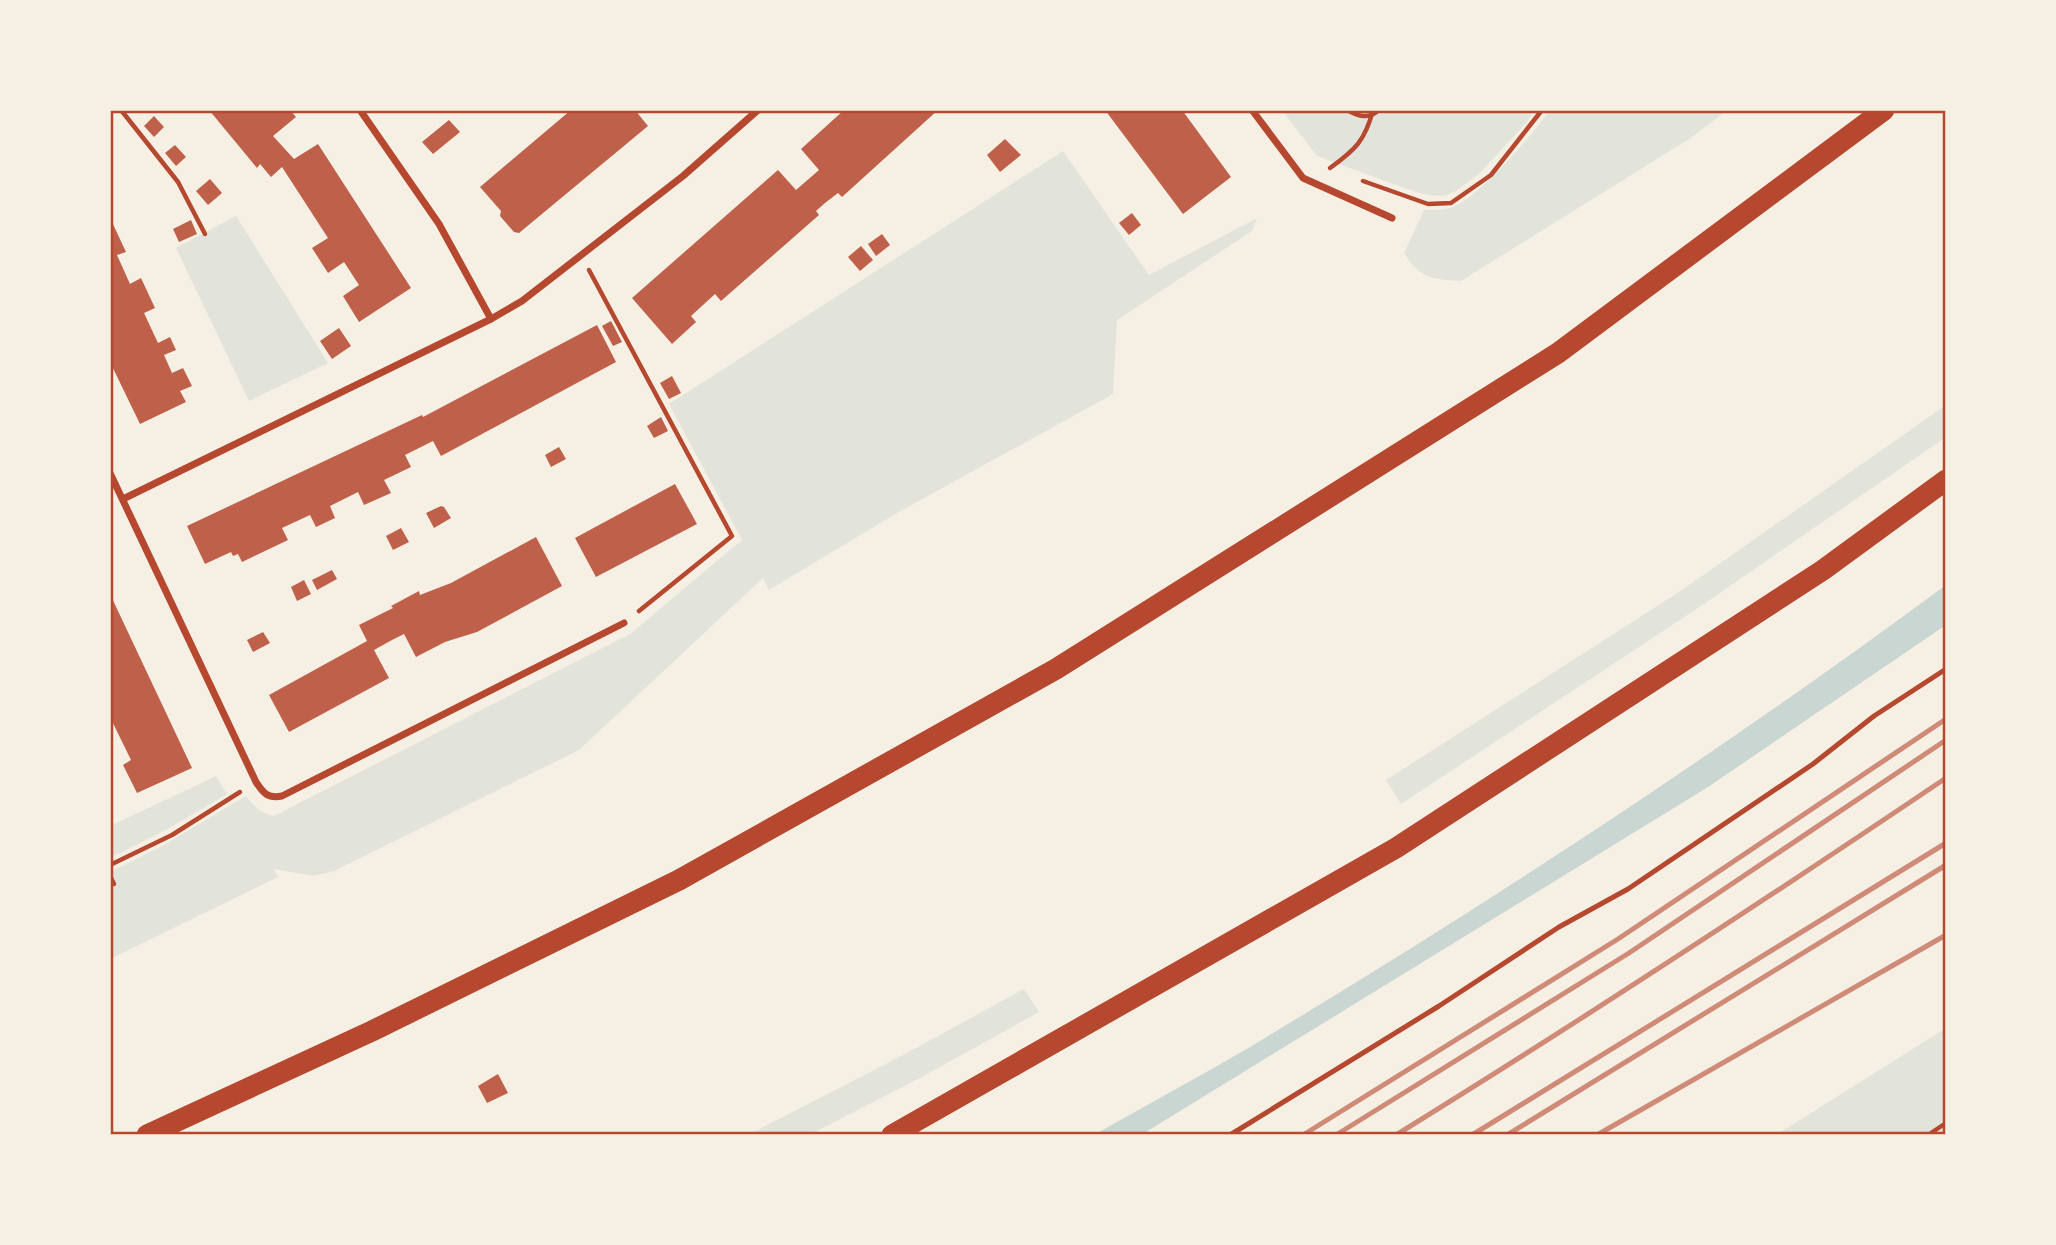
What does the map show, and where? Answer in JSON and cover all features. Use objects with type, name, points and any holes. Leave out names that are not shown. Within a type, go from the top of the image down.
[{"type":"highway","points":[[147,1135],[372,1031],[680,880],[1056,669],[1558,353],[1884,110]]},
{"type":"highway","points":[[892,1135],[1396,848],[1824,570],[1946,480]]},
{"type":"street","points":[[360,110],[439,224],[491,319]]},
{"type":"street","points":[[123,499],[491,319],[522,301],[683,176],[758,110]]},
{"type":"street","points":[[1252,110],[1303,178],[1392,218]]},
{"type":"street","points":[[110,472],[256,782],[263,793],[272,798],[282,796],[624,623]]},
{"type":"lane","points":[[1230,1135],[1439,1006],[1559,927],[1628,888],[1813,764],[1874,716],[1946,669]]},
{"type":"path","points":[[121,110],[178,182],[205,234]]},
{"type":"path","points":[[1347,110],[1360,117],[1379,110]]},
{"type":"path","points":[[1354,178],[1428,204],[1451,203],[1491,175],[1542,110]]},
{"type":"path","points":[[1329,169],[1353,151],[1368,128],[1372,112]]},
{"type":"path","points":[[1284,153],[1342,173]]},
{"type":"path","points":[[580,254],[732,536],[624,623]]},
{"type":"path","points":[[110,865],[172,835],[256,782]]},
{"type":"path","points":[[110,876],[114,884]]},
{"type":"path","points":[[1928,1135],[1946,1124]]},
{"type":"shaded area","points":[[1282,110],[1534,110],[1527,122],[1479,174],[1456,191],[1443,196],[1410,190],[1317,156]]},
{"type":"shaded area","points":[[1550,110],[1728,110],[1689,139],[1461,281],[1435,278],[1422,273],[1404,253],[1424,210],[1449,208],[1476,191],[1518,149]]},
{"type":"shaded area","points":[[1063,151],[1149,275],[1257,218],[1252,231],[1117,320],[1113,394],[897,513],[769,590],[763,578],[579,750],[334,871],[313,876],[274,869],[278,877],[110,959],[110,872],[164,845],[246,796],[258,809],[274,816],[630,634],[742,540],[669,404]]},
{"type":"shaded area","points":[[236,216],[328,363],[249,401],[176,248]]},
{"type":"shaded area","points":[[1946,405],[1946,437],[1695,610],[1401,804],[1386,780],[1682,590]]},
{"type":"shaded area","points":[[1946,585],[1946,625],[1708,787],[1141,1135],[1094,1135],[1255,1044],[1448,925],[1700,759]]},
{"type":"shaded area","points":[[216,776],[227,794],[166,830],[110,858],[110,826]]},
{"type":"shaded area","points":[[1024,989],[1039,1012],[918,1079],[809,1135],[748,1135],[905,1054]]},
{"type":"shaded area","points":[[1946,1028],[1946,1135],[1776,1135]]},
{"type":"building","points":[[209,110],[290,110],[296,117],[273,136],[294,159],[318,144],[411,288],[359,322],[343,296],[359,285],[344,262],[328,273],[312,248],[328,238],[282,167],[271,177],[260,164],[257,168]]},
{"type":"building","points":[[571,110],[635,110],[648,126],[519,233],[514,232],[500,216],[501,211],[480,187]]},
{"type":"building","points":[[844,110],[938,110],[842,197],[838,193],[825,203],[816,211],[819,215],[721,301],[715,294],[691,316],[696,322],[672,344],[632,298],[778,170],[796,190],[819,170],[801,149]]},
{"type":"building","points":[[1105,110],[1182,110],[1231,177],[1183,214]]},
{"type":"building","points":[[154,116],[164,127],[154,137],[144,126]]},
{"type":"building","points":[[449,120],[460,132],[433,154],[422,142]]},
{"type":"building","points":[[1005,139],[1021,155],[1000,172],[987,155]]},
{"type":"building","points":[[175,145],[186,157],[176,166],[165,153]]},
{"type":"building","points":[[210,179],[222,193],[208,205],[196,191]]},
{"type":"building","points":[[1132,213],[1141,225],[1129,235],[1119,223]]},
{"type":"building","points":[[191,220],[197,234],[179,242],[173,229]]},
{"type":"building","points":[[110,222],[126,252],[117,255],[130,284],[141,278],[155,308],[144,313],[158,343],[170,337],[176,350],[164,355],[172,373],[183,368],[192,386],[180,391],[186,402],[140,424],[110,362]]},
{"type":"building","points":[[882,234],[890,245],[876,256],[868,244]]},
{"type":"building","points":[[861,246],[873,260],[860,271],[848,257]]},
{"type":"building","points":[[611,321],[622,342],[613,346],[602,326]]},
{"type":"building","points":[[597,325],[616,362],[441,456],[433,441],[405,455],[411,467],[384,480],[391,493],[364,505],[358,492],[330,506],[335,518],[316,527],[310,515],[282,528],[288,540],[242,562],[238,554],[233,556],[231,552],[205,564],[187,526],[422,415],[423,417]]},
{"type":"building","points":[[339,328],[351,346],[332,359],[320,341]]},
{"type":"building","points":[[672,376],[681,393],[669,399],[660,383]]},
{"type":"building","points":[[661,417],[668,431],[654,438],[647,426]]},
{"type":"building","points":[[559,447],[566,459],[551,467],[545,455]]},
{"type":"building","points":[[675,484],[697,524],[596,577],[575,538]]},
{"type":"building","points":[[441,506],[451,518],[434,528],[426,513]]},
{"type":"building","points":[[401,528],[409,542],[393,550],[386,536]]},
{"type":"building","points":[[536,537],[562,586],[477,632],[445,642],[416,657],[404,634],[392,640],[374,650],[389,678],[289,732],[269,695],[367,641],[359,625],[393,608],[391,606],[419,591],[420,595],[451,583]]},
{"type":"building","points":[[332,570],[337,579],[317,590],[312,580]]},
{"type":"building","points":[[304,580],[311,594],[297,601],[291,587]]},
{"type":"building","points":[[110,594],[192,768],[137,793],[123,765],[131,760],[110,717]]},
{"type":"building","points":[[263,632],[270,643],[253,652],[247,640]]},
{"type":"building","points":[[498,1074],[508,1093],[487,1103],[478,1086]]},
{"type":"railway","points":[[1303,1135],[1618,939],[1946,719]]},
{"type":"railway","points":[[1336,1135],[1629,953],[1946,740]]},
{"type":"railway","points":[[1396,1135],[1673,959],[1946,778]]},
{"type":"railway","points":[[1472,1135],[1946,843]]},
{"type":"railway","points":[[1507,1135],[1946,865]]},
{"type":"railway","points":[[1597,1135],[1946,935]]}]
